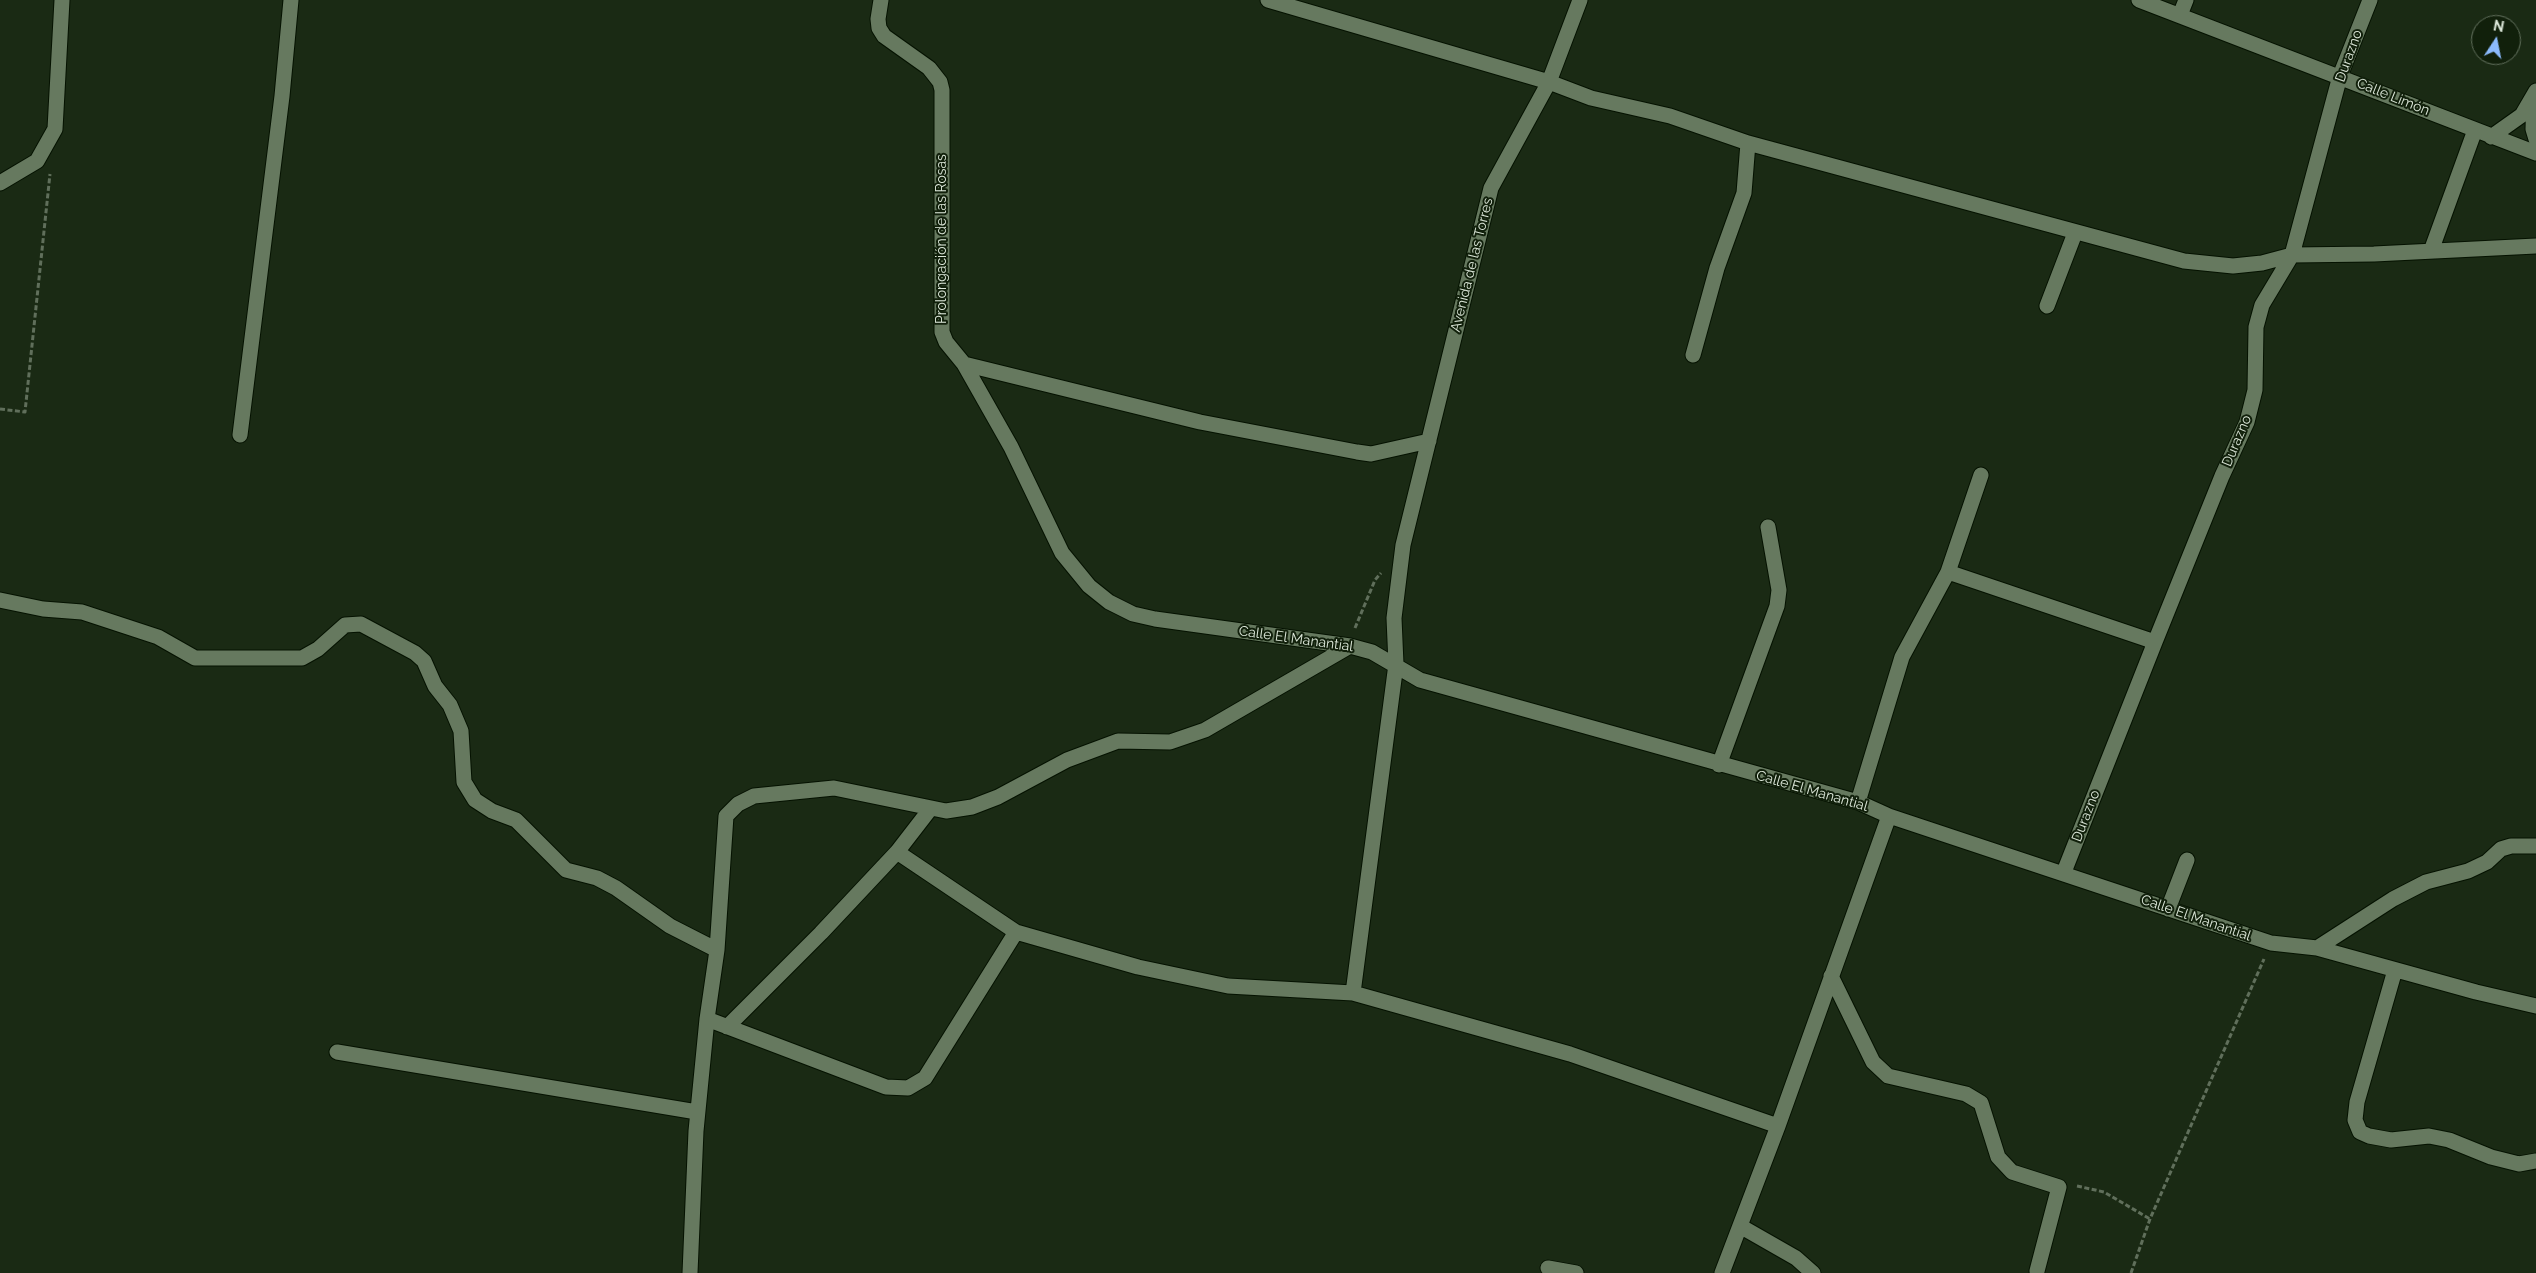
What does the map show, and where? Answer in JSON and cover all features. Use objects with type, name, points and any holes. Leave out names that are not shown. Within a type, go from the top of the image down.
[{"type":"street","points":[[0,183],[37,161],[55,129],[62,0]]},
{"type":"street","points":[[240,435],[292,0]]},
{"type":"street","name":"Prolongación de las Rosas","points":[[881,0],[878,19],[879,28],[884,36],[929,68],[940,82],[942,99],[941,324],[946,342],[964,364],[1011,447],[1062,553],[1089,586]]},
{"type":"street","points":[[1268,0],[1549,82],[1591,98],[1670,116],[1748,143],[2184,261],[2233,266],[2262,262],[2292,254],[2431,251],[2536,246]]},
{"type":"street","name":"Avenida de las Torres","points":[[1353,993],[1396,664],[1394,618],[1403,545],[1491,188],[1549,82],[1580,0]]},
{"type":"street","name":"Calle Limón","points":[[2139,0],[2536,152]]},
{"type":"street","points":[[2180,15],[2186,0]]},
{"type":"street","name":"Durazno","points":[[2064,872],[2154,642],[2222,476],[2247,422],[2255,390],[2256,327],[2262,305],[2292,254],[2340,76],[2370,0]]},
{"type":"street","points":[[2491,136],[2522,115],[2535,94]]},
{"type":"street","points":[[2535,94],[2533,129],[2536,139]]},
{"type":"street","points":[[2431,251],[2475,130]]},
{"type":"street","points":[[1693,355],[1717,268],[1744,193],[1748,143]]},
{"type":"street","points":[[2047,306],[2075,233]]},
{"type":"street","points":[[964,364],[1200,422],[1357,452],[1371,454],[1430,441]]},
{"type":"street","points":[[1858,802],[1902,657],[1948,572],[1981,475]]},
{"type":"street","points":[[1719,765],[1778,606],[1779,590],[1768,527]]},
{"type":"street","points":[[1948,572],[2154,642]]},
{"type":"street","name":"Calle El Manantial","points":[[1089,586],[1120,608],[1155,619],[1350,646],[1372,652],[1396,664],[1420,680],[1719,765],[1858,802],[1888,816],[2064,872],[2271,943],[2317,948],[2476,992],[2536,1006]]},
{"type":"street","points":[[0,600],[43,609],[82,612],[158,637],[194,658],[302,658],[318,649],[345,625],[361,624],[416,653],[424,661],[435,686],[450,704],[461,731],[464,782],[475,800],[492,810],[516,820],[566,870],[603,882],[670,926],[717,950]]},
{"type":"street","points":[[690,1273],[697,1112],[717,950],[726,816],[738,804],[754,796],[834,788],[946,811],[972,807],[998,797],[1067,760],[1118,741],[1170,742],[1205,730],[1350,646]]},
{"type":"street","points":[[727,1027],[821,933],[897,852],[931,808]]},
{"type":"street","points":[[1722,1273],[1778,1126],[1888,816]]},
{"type":"street","points":[[2317,948],[2393,900],[2426,882],[2468,871],[2487,862],[2501,849],[2511,846],[2536,846]]},
{"type":"street","points":[[897,852],[1016,932],[1138,967],[1228,986],[1353,993],[1570,1054],[1778,1126]]},
{"type":"street","points":[[2168,909],[2187,860]]},
{"type":"street","points":[[707,1019],[886,1087],[908,1088],[924,1078],[1016,932]]},
{"type":"street","points":[[2395,970],[2357,1102],[2354,1120],[2360,1132],[2369,1136],[2391,1140],[2430,1136],[2449,1140],[2491,1157],[2519,1164],[2536,1160]]},
{"type":"street","points":[[1831,976],[1873,1062],[1888,1076],[1966,1094],[1981,1102],[1998,1157],[2012,1172],[2059,1187],[2036,1271]]},
{"type":"street","points":[[337,1052],[697,1112]]},
{"type":"street","points":[[1740,1226],[1796,1258],[1812,1273]]},
{"type":"street","points":[[1548,1268],[1576,1273]]},
{"type":"path","points":[[0,409],[25,412],[51,168]]},
{"type":"path","points":[[1350,646],[1375,580],[1403,545]]},
{"type":"path","points":[[2131,1273],[2150,1220],[2271,943]]},
{"type":"path","points":[[2059,1187],[2084,1186],[2104,1192],[2150,1220]]}]
